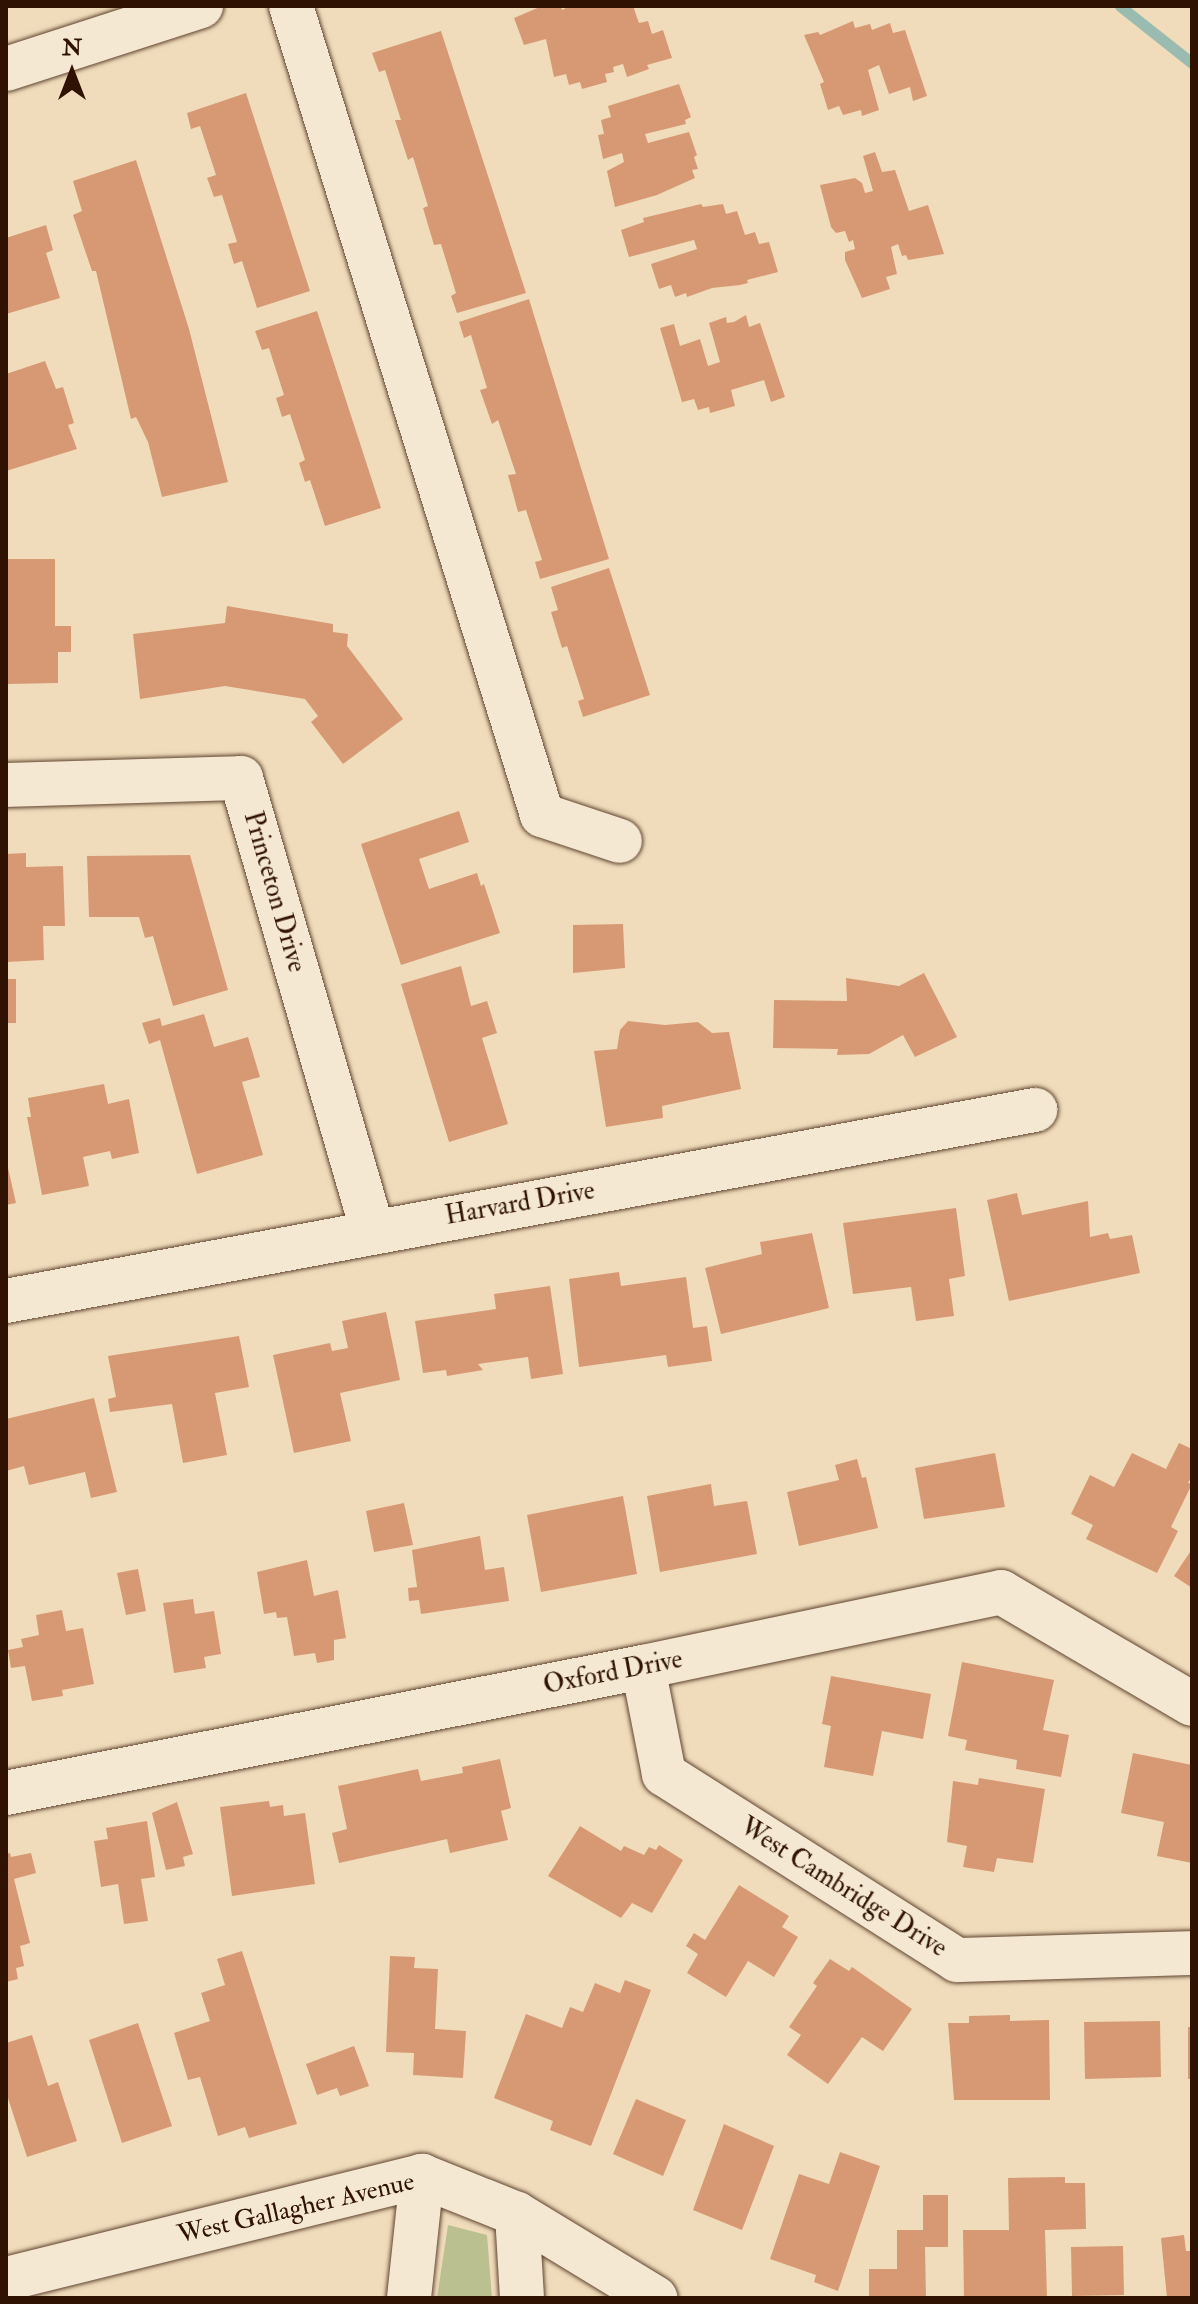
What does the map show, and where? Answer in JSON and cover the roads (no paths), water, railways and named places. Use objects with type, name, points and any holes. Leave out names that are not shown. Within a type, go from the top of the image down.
[{"type":"street","points":[[6,69],[201,6]]},
{"type":"street","points":[[291,6],[542,815],[620,841]]},
{"type":"street","name":"Princeton Drive","points":[[6,785],[241,778],[373,1231]]},
{"type":"street","name":"Harvard Drive","points":[[6,1301],[1035,1110]]},
{"type":"street","name":"Oxford Drive","points":[[6,1793],[643,1667],[1001,1592],[1192,1704]]},
{"type":"street","name":"West Cambridge Drive","points":[[643,1667],[664,1774],[957,1960],[1192,1953]]},
{"type":"street","points":[[409,2298],[422,2176]]},
{"type":"street","name":"West Gallagher Avenue","points":[[6,2279],[422,2176],[517,2214],[655,2298]]},
{"type":"street","points":[[517,2214],[522,2298]]},
{"type":"waterway","points":[[1120,6],[1192,63]]}]
